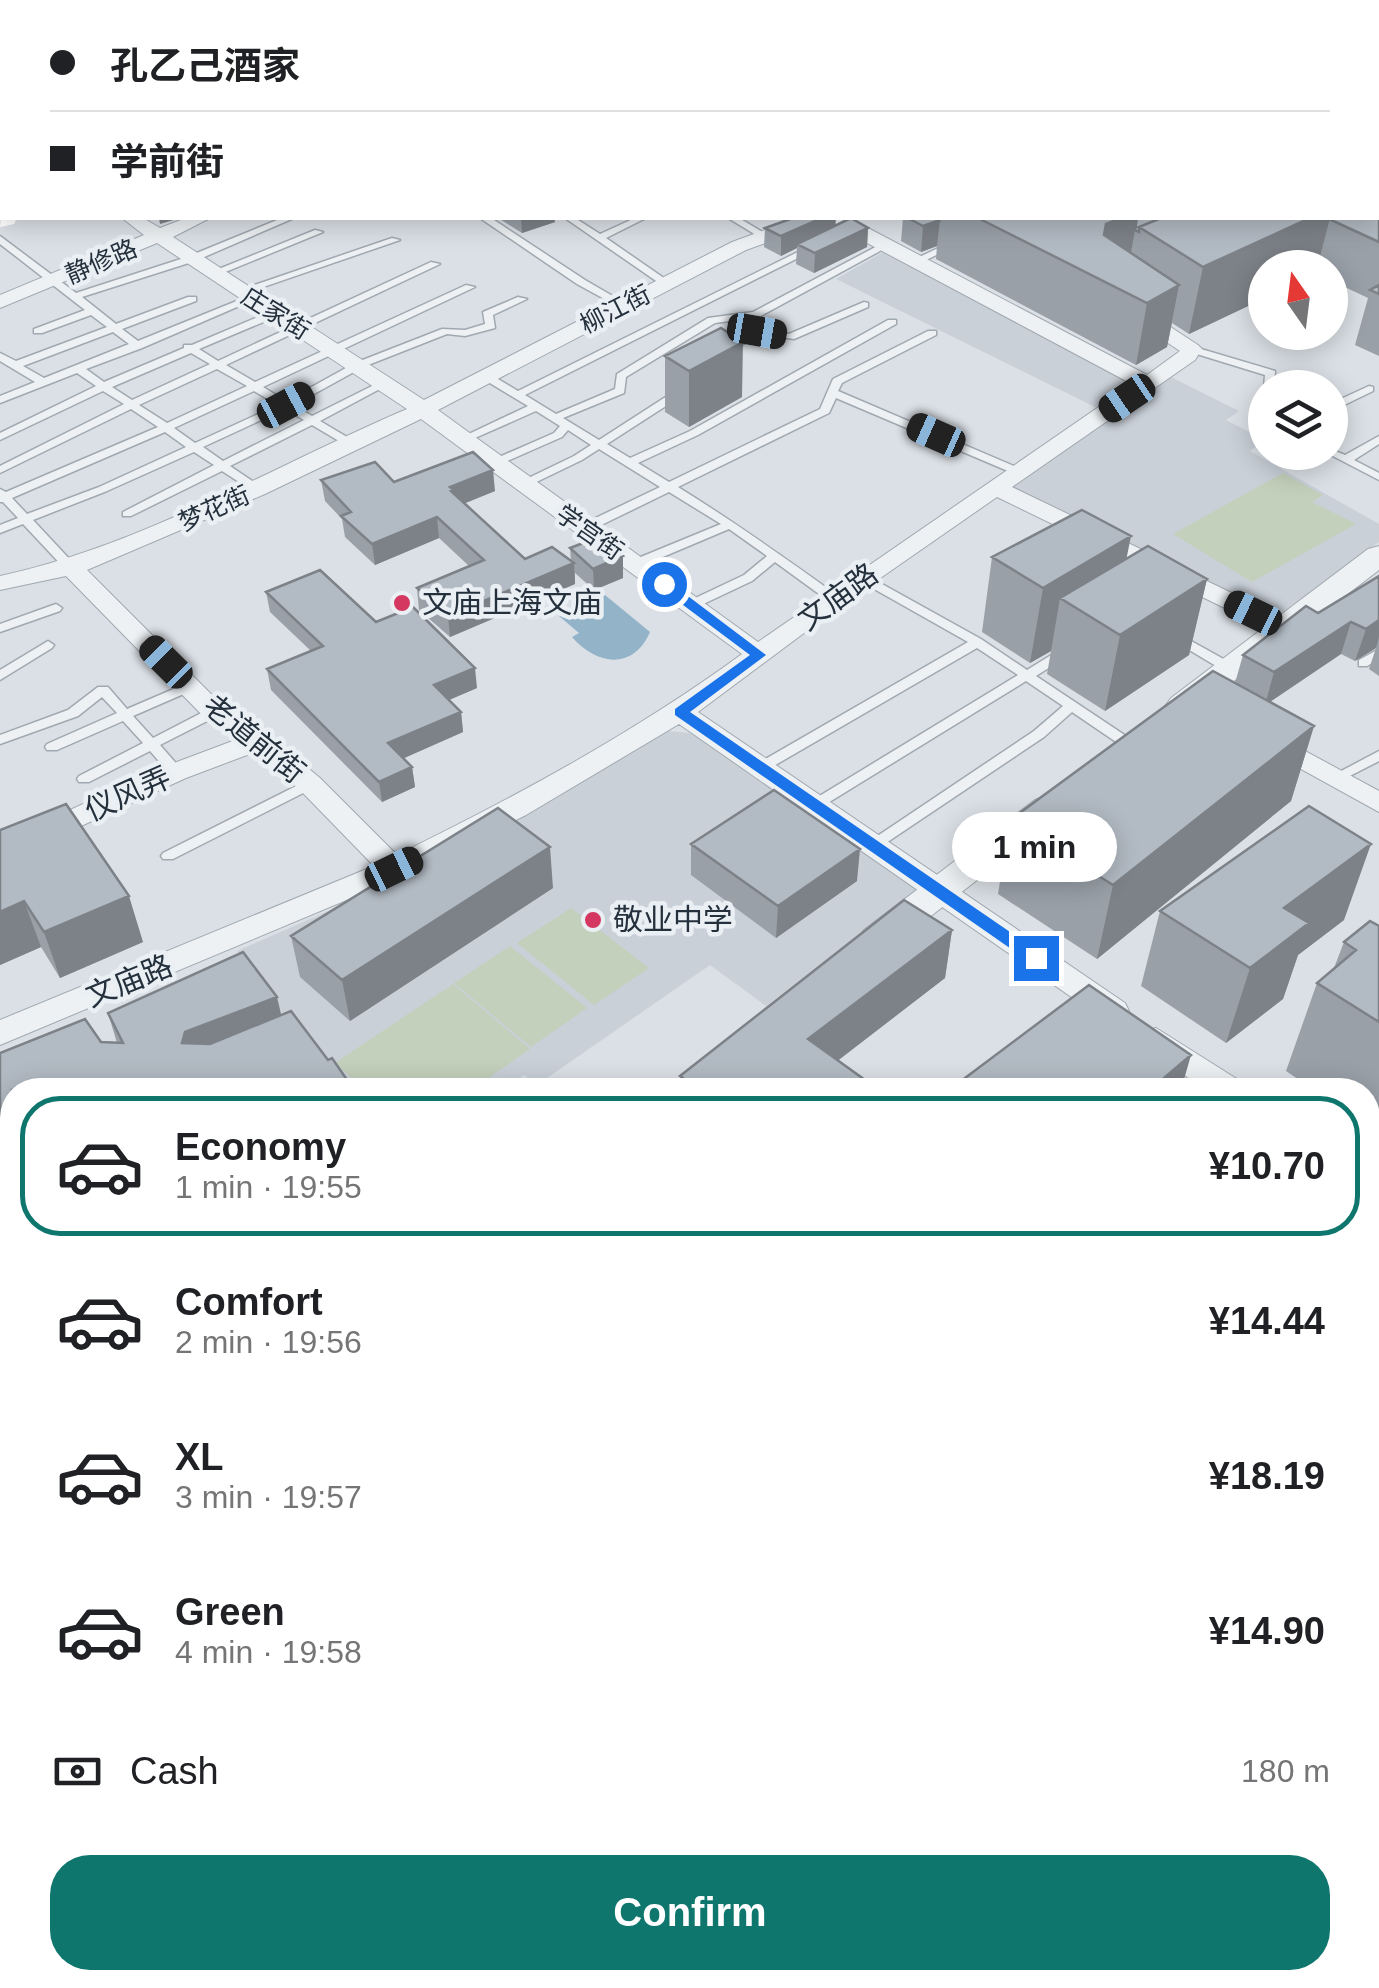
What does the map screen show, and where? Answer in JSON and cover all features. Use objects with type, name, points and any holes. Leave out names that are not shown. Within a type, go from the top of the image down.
[{"type":"street","name":"庄家街","points":[[134,220],[386,382],[420,411]]},
{"type":"street","name":"静修路","points":[[0,302],[196,220]]},
{"type":"street","name":"柳江街","points":[[420,411],[666,283],[764,236],[811,220]]},
{"type":"street","name":"柳江街","points":[[830,220],[842,222],[846,233],[886,245],[1148,384]]},
{"type":"street","points":[[1120,302],[1191,349]]},
{"type":"street","name":"文庙路","points":[[0,1034],[394,869],[516,808],[680,712],[834,599],[1188,356],[1191,349]]},
{"type":"street","name":"学宫街","points":[[420,411],[760,655]]},
{"type":"street","name":"梦花街","points":[[0,584],[71,568],[258,489],[348,442],[420,411]]},
{"type":"street","points":[[996,488],[1285,628]]},
{"type":"street","points":[[1100,767],[1379,555]]},
{"type":"street","name":"老道前街","points":[[71,568],[214,712],[310,784],[394,869]]},
{"type":"street","points":[[1193,697],[1379,803]]},
{"type":"street","points":[[680,712],[1212,1078]]},
{"type":"street","name":"仪风弄","points":[[0,853],[176,772],[259,742]]},
{"type":"street","points":[[848,962],[1071,790]]},
{"type":"lane","points":[[76,296],[192,259],[285,220]]},
{"type":"lane","points":[[488,220],[581,282],[623,304]]},
{"type":"lane","points":[[572,220],[666,283]]},
{"type":"lane","points":[[599,238],[638,220]]},
{"type":"lane","points":[[736,220],[764,236]]},
{"type":"lane","points":[[214,273],[318,232]]},
{"type":"lane","points":[[916,261],[972,238]]},
{"type":"lane","points":[[0,239],[138,346]]},
{"type":"lane","points":[[0,400],[167,334],[314,264],[395,240]]},
{"type":"lane","points":[[518,396],[820,245]]},
{"type":"lane","points":[[560,422],[620,391],[621,376],[712,320],[756,315],[886,245]]},
{"type":"lane","points":[[0,470],[131,404],[302,329],[435,264]]},
{"type":"lane","points":[[71,568],[2,496],[166,428],[470,287]]},
{"type":"lane","points":[[16,366],[192,299]]},
{"type":"lane","points":[[0,529],[103,489],[286,405],[359,365],[446,331],[465,333],[491,326],[487,314],[522,299]]},
{"type":"lane","points":[[715,358],[757,331],[790,337],[864,305]]},
{"type":"lane","points":[[38,331],[94,310]]},
{"type":"lane","points":[[0,437],[104,386],[276,312]]},
{"type":"lane","points":[[629,463],[694,433],[892,322]]},
{"type":"lane","points":[[167,334],[348,442]]},
{"type":"lane","points":[[585,528],[825,410],[836,381],[932,334]]},
{"type":"lane","points":[[1191,349],[1258,370]]},
{"type":"lane","points":[[0,356],[44,383]]},
{"type":"lane","points":[[78,369],[258,489]]},
{"type":"lane","points":[[484,375],[730,524],[834,599]]},
{"type":"lane","points":[[127,514],[386,382]]},
{"type":"lane","points":[[522,485],[578,458],[687,388]]},
{"type":"lane","points":[[1348,400],[1369,389]]},
{"type":"lane","points":[[832,392],[1019,472]]},
{"type":"lane","points":[[462,440],[536,406]]},
{"type":"lane","points":[[494,462],[558,435],[560,422]]},
{"type":"lane","points":[[1348,459],[1379,439]]},
{"type":"lane","points":[[1348,461],[1379,477]]},
{"type":"lane","points":[[634,564],[730,524]]},
{"type":"lane","points":[[692,604],[748,578],[775,556]]},
{"type":"lane","points":[[864,578],[977,642],[1130,745]]},
{"type":"lane","points":[[0,628],[56,608]]},
{"type":"lane","points":[[1165,630],[1231,669]]},
{"type":"lane","points":[[760,768],[977,642]]},
{"type":"lane","points":[[0,676],[48,645]]},
{"type":"lane","points":[[812,806],[1072,648]]},
{"type":"lane","points":[[1363,663],[1379,653]]},
{"type":"lane","points":[[52,747],[190,686]]},
{"type":"lane","points":[[0,740],[73,713],[103,690],[176,772]]},
{"type":"lane","points":[[872,846],[1039,734],[1072,705]]},
{"type":"lane","points":[[84,779],[214,712]]},
{"type":"lane","points":[[1335,778],[1379,755]]},
{"type":"lane","points":[[168,856],[310,784]]},
{"type":"shaded area","points":[[887,250],[1148,383],[1163,373],[1239,411],[1226,420],[1248,431],[1248,470],[1284,470],[1379,524],[1379,542],[1278,615],[1005,487],[1105,412],[836,279]]},
{"type":"shaded area","name":"敬业中学","points":[[667,731],[691,733],[919,889],[766,1006],[710,965],[547,1078],[329,1078],[237,951],[388,885]]},
{"type":"green space","points":[[1283,473],[1323,495],[1312,502],[1356,524],[1252,582],[1173,534]]},
{"type":"green space","points":[[571,908],[649,968],[594,1005],[517,943]]},
{"type":"green space","points":[[510,946],[587,1008],[531,1047],[454,983]]},
{"type":"green space","points":[[453,984],[530,1049],[488,1078],[352,1078],[335,1063]]},
{"type":"water","points":[[605,595],[650,632],[643,645],[624,658],[614,660],[592,654],[572,637],[579,633],[559,616]]},
{"type":"building","points":[[787,220],[817,220],[781,236],[765,228]]},
{"type":"building","points":[[847,220],[868,228],[815,253],[797,244]]},
{"type":"building","points":[[912,220],[940,220],[923,226]]},
{"type":"building","points":[[982,220],[1116,220],[1106,224],[1104,235],[1179,285],[1147,303]]},
{"type":"building","points":[[1137,220],[1156,220],[1139,227],[1139,232],[1135,230]]},
{"type":"building","points":[[1156,220],[1306,220],[1203,267],[1139,227]]},
{"type":"building","points":[[1331,220],[1379,220],[1379,242]]},
{"type":"building","points":[[721,328],[743,342],[689,371],[665,356]]},
{"type":"building","points":[[473,452],[493,470],[450,487],[454,490],[451,491],[525,559],[552,547],[574,563],[448,616],[417,588],[484,560],[437,517],[372,544],[341,516],[351,512],[321,480],[375,462],[394,482]]},
{"type":"building","points":[[1082,510],[1131,536],[1043,588],[992,557]]},
{"type":"building","points":[[599,537],[623,556],[593,569],[570,548]]},
{"type":"building","points":[[1148,546],[1207,579],[1120,635],[1060,598]]},
{"type":"building","points":[[320,570],[376,622],[413,607],[475,668],[434,685],[461,712],[388,743],[412,767],[379,782],[267,669],[323,646],[266,592]]},
{"type":"building","points":[[1379,576],[1379,620],[1366,629],[1351,622],[1274,672],[1243,655],[1306,606],[1318,613]]},
{"type":"building","points":[[1213,671],[1314,726],[1113,885],[1010,820]]},
{"type":"building","points":[[774,790],[860,849],[778,906],[691,844]]},
{"type":"building","points":[[66,804],[129,896],[44,932],[24,901],[0,912],[0,830]]},
{"type":"building","points":[[1309,806],[1371,844],[1284,908],[1309,923],[1250,968],[1160,911]]},
{"type":"building","points":[[498,808],[550,847],[342,980],[291,936]]},
{"type":"building","points":[[904,900],[952,930],[808,1039],[862,1078],[680,1076]]},
{"type":"building","points":[[1370,921],[1379,926],[1379,1022],[1317,983],[1356,950],[1344,942]]},
{"type":"building","points":[[243,952],[277,997],[185,1032],[182,1043],[210,1044],[291,1011],[346,1078],[0,1078],[0,1053],[85,1019],[101,1042],[123,1043],[108,1013]]},
{"type":"building","points":[[1089,985],[1191,1055],[1164,1078],[965,1078]]},
{"type":"place","name":"文庙上海文庙","points":[[402,603]]},
{"type":"place","name":"敬业中学","points":[[593,920]]},
{"type":"route","points":[[664,584],[760,655],[680,712],[1036,958]]}]
